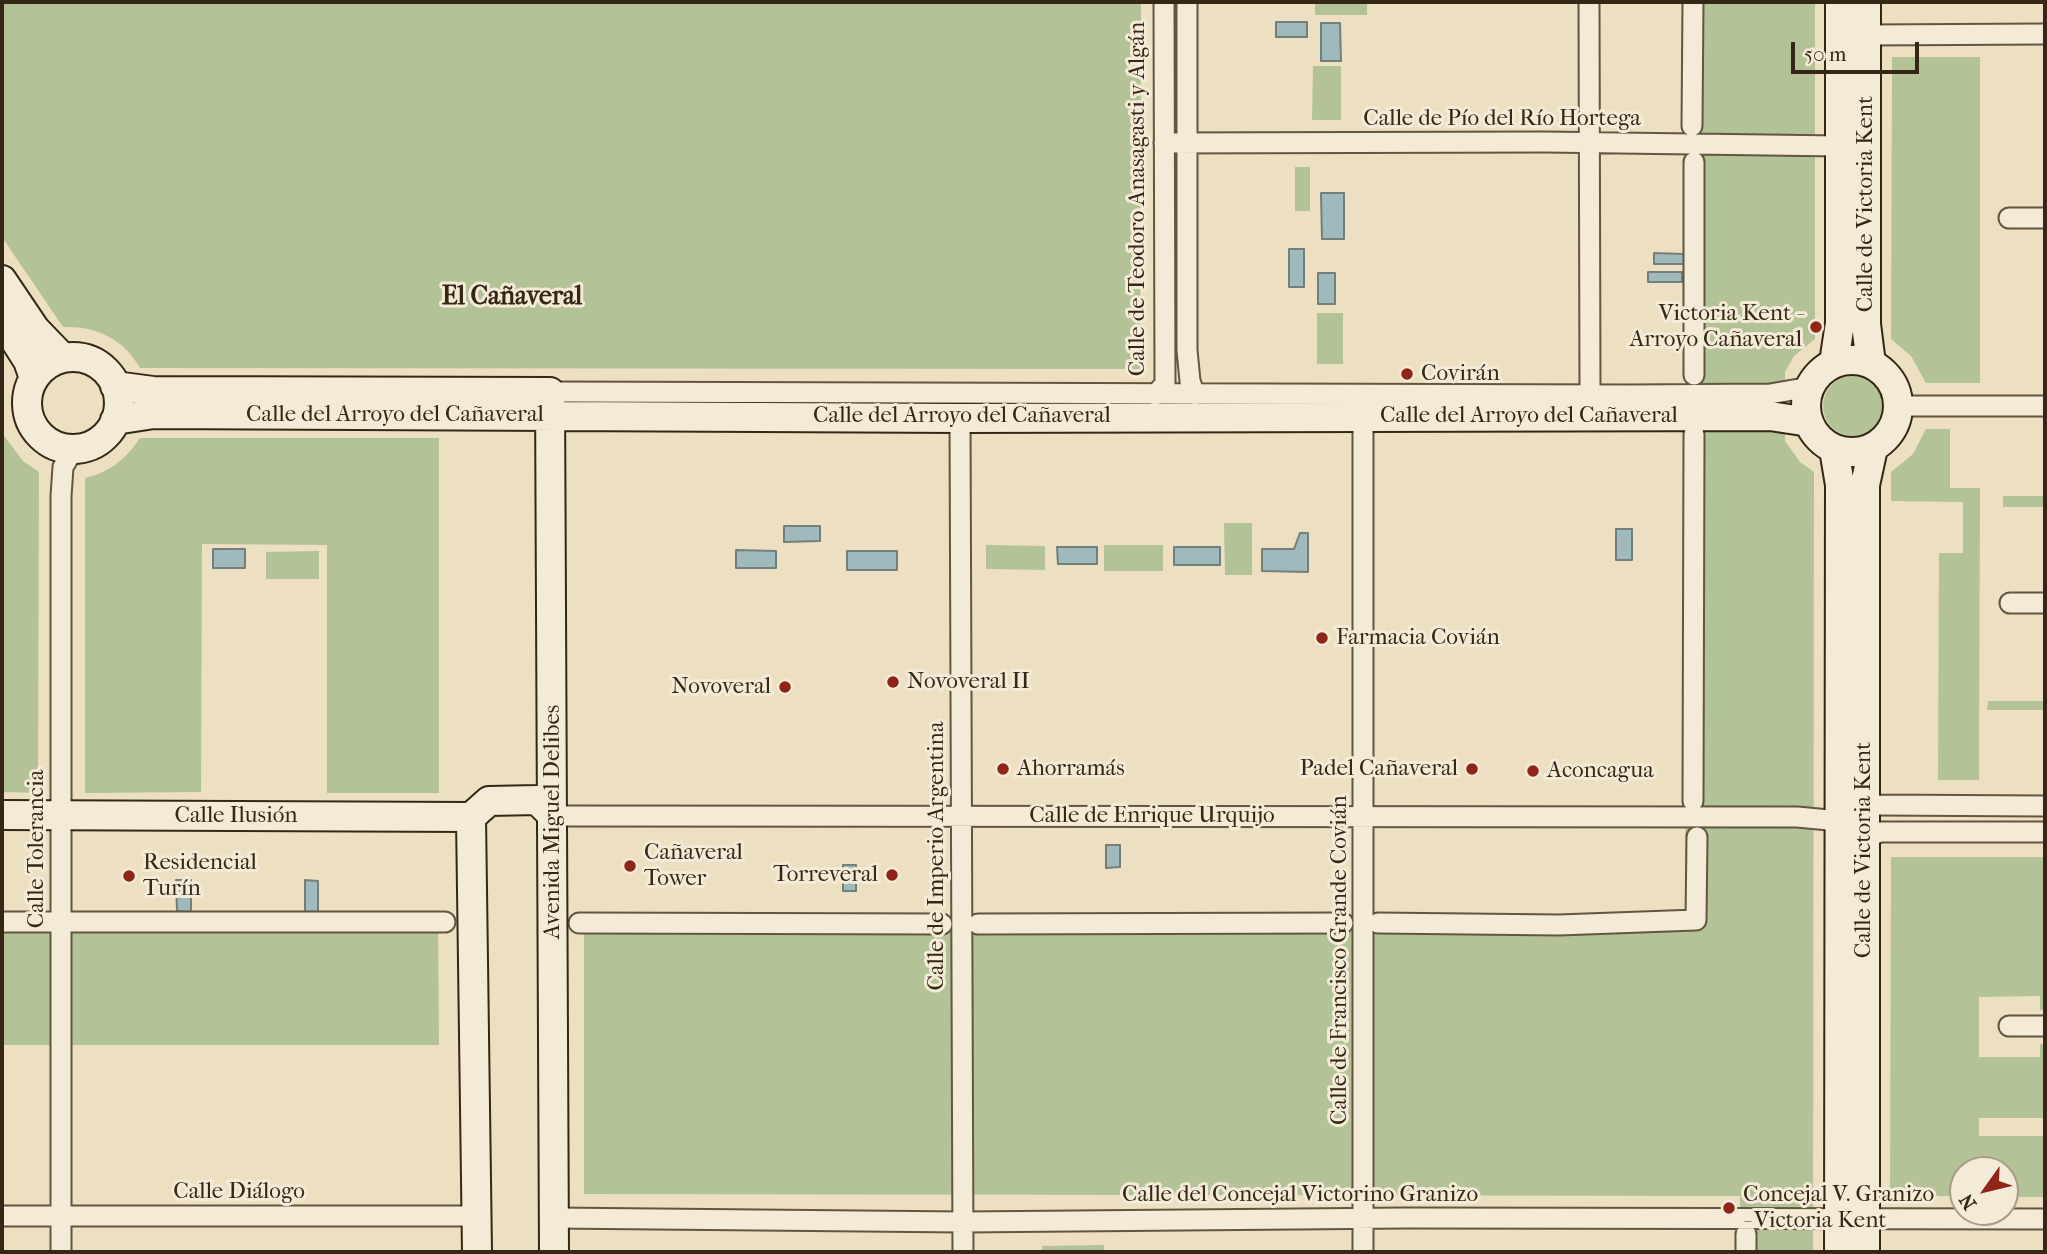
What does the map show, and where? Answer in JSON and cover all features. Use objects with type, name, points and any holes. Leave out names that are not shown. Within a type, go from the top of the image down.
[{"type":"main road","name":"Calle de Victoria Kent","points":[[1834,363],[1840,323],[1840,2]]},
{"type":"main road","name":"Calle de Victoria Kent","points":[[1866,2],[1866,324],[1871,364]]},
{"type":"main road","points":[[2,280],[35,329],[63,358]]},
{"type":"main road","points":[[2,320],[28,361],[34,378]]},
{"type":"main road","points":[[63,358],[94,362],[115,386],[118,409],[115,420],[103,437],[74,449],[52,444],[43,438],[30,420],[27,399],[34,378],[51,362],[63,358]]},
{"type":"main road","points":[[1852,360],[1871,364],[1894,385],[1898,406],[1888,435],[1872,448],[1847,452],[1834,449],[1819,438],[1809,422],[1806,399],[1810,387],[1819,373],[1834,363],[1852,360]]},
{"type":"main road","points":[[115,386],[153,391],[551,403]]},
{"type":"main road","name":"Calle del Arroyo del Cañaveral","points":[[115,420],[153,414],[551,403],[960,418],[1770,416],[1809,422]]},
{"type":"main road","name":"Avenida Miguel Delibes","points":[[551,403],[554,1252]]},
{"type":"main road","name":"Calle de Victoria Kent","points":[[1852,835],[1863,801],[1866,485],[1872,448]]},
{"type":"main road","name":"Calle de Victoria Kent","points":[[1834,449],[1840,485],[1852,835],[1852,1219],[1839,1252]]},
{"type":"main road","name":"Calle de Enrique Urquijo","points":[[471,817],[489,801],[537,800],[553,816]]},
{"type":"main road","name":"Calle Ilusión","points":[[2,816],[471,817]]},
{"type":"main road","points":[[471,817],[477,1252]]},
{"type":"main road","name":"Calle de Victoria Kent","points":[[1852,1219],[1865,1252]]},
{"type":"street","name":"Calle de Teodoro Anasagasti y Algán","points":[[1155,395],[1165,384],[1164,2]]},
{"type":"street","points":[[1187,2],[1187,350],[1190,381],[1195,395]]},
{"type":"street","points":[[1589,2],[1590,394]]},
{"type":"street","points":[[1692,126],[1693,2]]},
{"type":"street","points":[[1866,35],[2045,34]]},
{"type":"street","name":"Calle de Pío del Río Hortega","points":[[1164,143],[1840,146]]},
{"type":"street","points":[[1694,162],[1694,375]]},
{"type":"street","points":[[2009,218],[2045,218]]},
{"type":"street","name":"Calle del Arroyo del Cañaveral","points":[[551,403],[1155,395],[1770,394],[1810,387]]},
{"type":"street","points":[[1898,406],[2045,406]]},
{"type":"street","name":"Calle de Francisco Grande Covián","points":[[1363,416],[1363,1252]]},
{"type":"street","name":"Calle de Imperio Argentina","points":[[960,418],[963,1252]]},
{"type":"street","points":[[1693,801],[1694,434]]},
{"type":"street","name":"Calle Tolerancia","points":[[61,1252],[61,496],[64,467],[74,449]]},
{"type":"street","points":[[2010,603],[2045,603]]},
{"type":"street","points":[[1863,801],[1877,805],[2045,806]]},
{"type":"street","name":"Calle de Enrique Urquijo","points":[[553,816],[1797,817],[1829,820],[1852,835]]},
{"type":"street","points":[[1852,835],[1880,832],[2045,832]]},
{"type":"street","points":[[1378,923],[1559,925],[1696,920],[1697,837]]},
{"type":"street","points":[[2,922],[445,922]]},
{"type":"street","points":[[579,923],[942,924]]},
{"type":"street","points":[[978,924],[1343,923]]},
{"type":"street","points":[[2009,1026],[2045,1026]]},
{"type":"street","name":"Calle Diálogo","points":[[2,1216],[477,1216]]},
{"type":"street","name":"Calle del Concejal Victorino Granizo","points":[[554,1218],[963,1222],[1364,1218],[2045,1219]]},
{"type":"green space","points":[[2,2],[1141,2],[1140,369],[140,368],[125,349],[108,336],[87,329],[63,327],[2,237]]},
{"type":"green space","points":[[1315,2],[1367,2],[1367,15],[1315,15]]},
{"type":"green space","points":[[1688,2],[1815,2],[1815,339],[1794,356],[1785,372],[1785,441],[1800,462],[1814,472],[1813,1252],[1740,1252],[1740,1196],[584,1194],[584,916],[1685,917]]},
{"type":"green space","points":[[1892,57],[1980,57],[1980,383],[1926,383],[1911,356],[1891,339]]},
{"type":"green space","points":[[1313,66],[1341,66],[1341,120],[1312,120]]},
{"type":"green space","points":[[1295,167],[1310,167],[1310,211],[1295,211]]},
{"type":"green space","points":[[1317,313],[1343,313],[1343,364],[1317,364]]},
{"type":"green space","points":[[1853,376],[1870,381],[1878,389],[1883,406],[1878,423],[1870,431],[1853,436],[1836,431],[1828,423],[1823,406],[1828,389],[1836,381]]},
{"type":"green space","points":[[1926,429],[1950,429],[1950,488],[1980,488],[1979,780],[1938,780],[1939,553],[1963,553],[1963,502],[1891,501],[1891,472],[1913,454]]},
{"type":"green space","points":[[2,433],[23,461],[39,472],[38,793],[2,792]]},
{"type":"green space","points":[[140,438],[439,438],[439,793],[327,793],[327,545],[202,544],[201,792],[85,793],[85,478],[117,464]]},
{"type":"green space","points":[[2003,496],[2045,496],[2045,507],[2003,507]]},
{"type":"green space","points":[[1224,523],[1252,523],[1252,575],[1225,575]]},
{"type":"green space","points":[[986,545],[1045,546],[1045,570],[986,569]]},
{"type":"green space","points":[[1104,545],[1163,545],[1163,571],[1104,571]]},
{"type":"green space","points":[[319,551],[319,579],[266,579],[266,552]]},
{"type":"green space","points":[[1988,701],[2045,701],[2045,710],[1987,710]]},
{"type":"green space","points":[[1891,857],[2045,857],[2045,1010],[2040,1010],[2040,996],[1979,997],[1979,1057],[2040,1057],[2040,1044],[2045,1044],[2045,1118],[1979,1118],[1979,1136],[2045,1136],[2045,1197],[2019,1197],[2019,1156],[1949,1156],[1949,1196],[1890,1196]]},
{"type":"green space","points":[[2,914],[438,915],[439,1045],[2,1045]]},
{"type":"green space","points":[[1104,1245],[1104,1252],[1042,1252],[1042,1246]]},
{"type":"water","points":[[1276,22],[1307,22],[1307,37],[1276,37]]},
{"type":"water","points":[[1321,23],[1340,23],[1341,61],[1321,61]]},
{"type":"water","points":[[1321,193],[1344,193],[1344,239],[1322,239]]},
{"type":"water","points":[[1289,249],[1304,249],[1304,287],[1289,287]]},
{"type":"water","points":[[1654,253],[1684,254],[1684,264],[1654,264]]},
{"type":"water","points":[[1648,272],[1682,272],[1682,282],[1648,282]]},
{"type":"water","points":[[1318,273],[1335,273],[1335,304],[1318,304]]},
{"type":"water","points":[[784,526],[820,526],[820,541],[784,542]]},
{"type":"water","points":[[1616,529],[1632,529],[1632,560],[1616,560]]},
{"type":"water","points":[[1300,533],[1308,533],[1308,572],[1262,571],[1262,549],[1294,549]]},
{"type":"water","points":[[1057,547],[1097,547],[1097,564],[1058,564]]},
{"type":"water","points":[[1174,547],[1220,547],[1220,565],[1174,565]]},
{"type":"water","points":[[213,549],[245,549],[245,568],[213,568]]},
{"type":"water","points":[[736,550],[776,551],[776,568],[736,568]]},
{"type":"water","points":[[847,551],[897,551],[897,570],[847,570]]},
{"type":"water","points":[[1106,845],[1120,845],[1120,867],[1106,868]]},
{"type":"water","points":[[843,865],[856,865],[856,891],[843,891]]},
{"type":"water","points":[[176,880],[191,880],[191,912],[177,911]]},
{"type":"water","points":[[305,880],[318,881],[318,912],[305,912]]},
{"type":"place","name":"Victoria Kent - Arroyo Cañaveral","points":[[1816,327]]},
{"type":"place","name":"Covirán","points":[[1407,374]]},
{"type":"place","name":"Farmacia Covián","points":[[1322,638]]},
{"type":"place","name":"Novoveral II","points":[[893,682]]},
{"type":"place","name":"Novoveral","points":[[785,687]]},
{"type":"place","name":"Ahorramás","points":[[1003,769]]},
{"type":"place","name":"Padel Cañaveral","points":[[1472,769]]},
{"type":"place","name":"Aconcagua","points":[[1533,771]]},
{"type":"place","name":"Cañaveral Tower","points":[[630,866]]},
{"type":"place","name":"Torreveral","points":[[892,875]]},
{"type":"place","name":"Residencial Turín","points":[[129,876]]},
{"type":"place","name":"Concejal V. Granizo - Victoria Kent","points":[[1729,1208]]},
{"type":"district","name":"El Cañaveral","points":[[512,298]]}]
